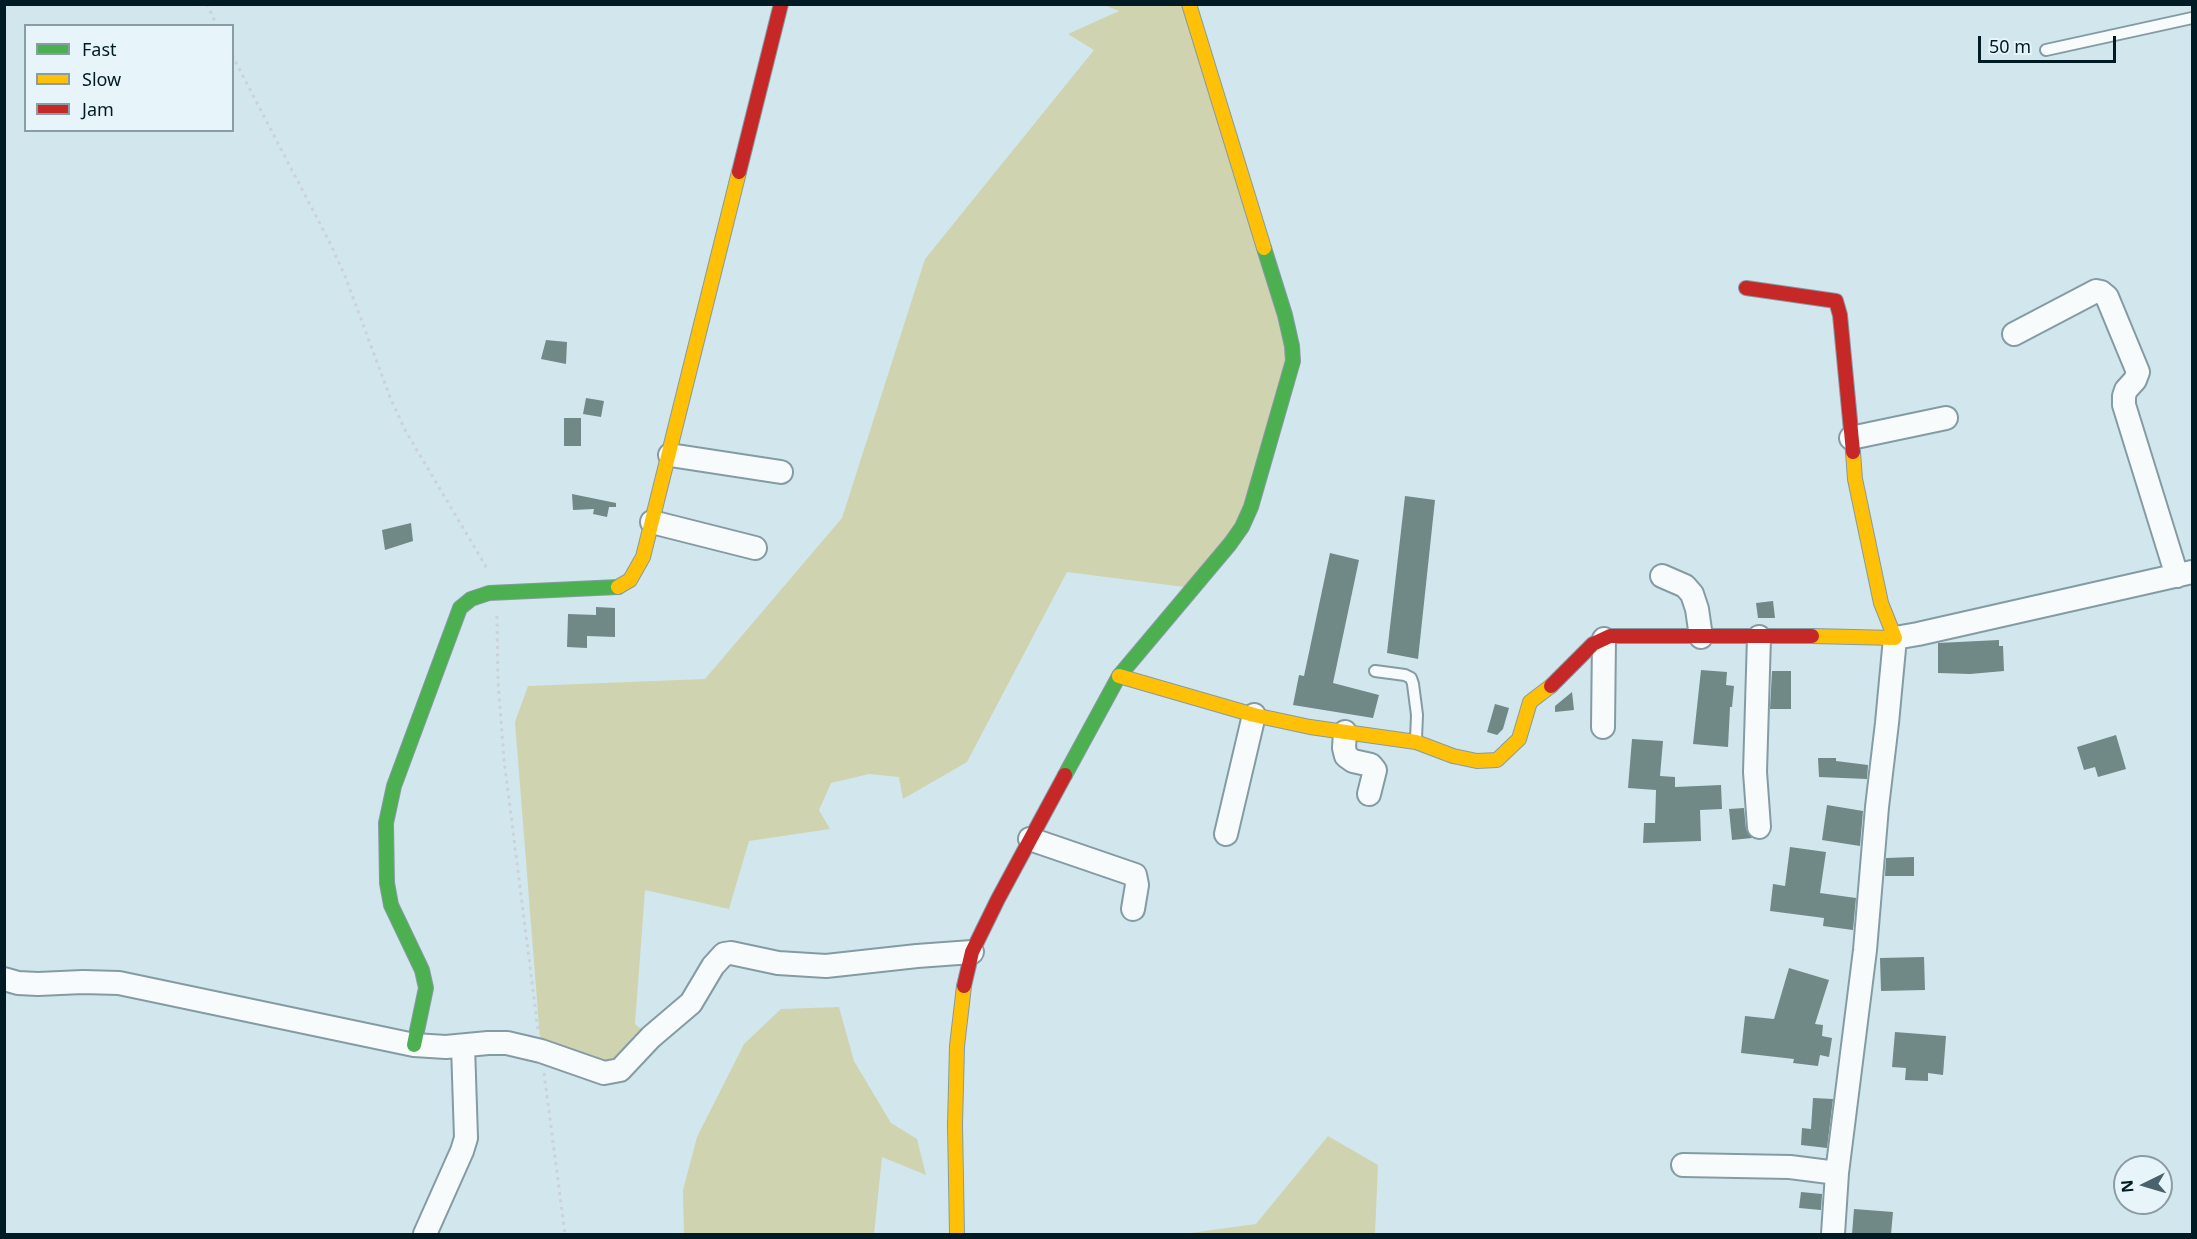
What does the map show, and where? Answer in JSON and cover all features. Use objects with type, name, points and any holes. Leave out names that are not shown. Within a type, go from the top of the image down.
[{"type":"street","points":[[414,1045],[426,987],[422,970],[391,905],[387,883],[386,823],[394,786],[460,608],[471,599],[489,593],[605,590],[620,587],[630,580],[640,564],[670,455],[781,4]]},
{"type":"street","points":[[957,1234],[955,1125],[957,1046],[965,982],[972,952],[998,899],[1119,676],[1242,527],[1251,507],[1293,361],[1285,315],[1189,4]]},
{"type":"street","points":[[1746,288],[1836,301],[1840,315],[1855,479],[1881,603],[1895,638],[1865,950],[1837,1173],[1833,1234]]},
{"type":"street","points":[[1119,676],[1254,715],[1345,732],[1416,742],[1453,756],[1477,761],[1497,760],[1519,739],[1530,702],[1557,682],[1593,644],[1610,636],[1657,634],[1701,637],[1895,638],[2185,574],[2124,405],[2126,390],[2135,380],[2138,372],[2107,297],[2096,291],[2014,334]]},
{"type":"street","points":[[1851,438],[1946,418]]},
{"type":"street","points":[[670,455],[781,472]]},
{"type":"street","points":[[652,522],[755,548]]},
{"type":"street","points":[[1662,576],[1685,586],[1692,594],[1697,609],[1701,637]]},
{"type":"street","points":[[1759,637],[1755,772],[1759,827]]},
{"type":"street","points":[[1603,727],[1604,639]]},
{"type":"street","points":[[1226,834],[1254,715]]},
{"type":"street","points":[[1345,732],[1346,756],[1353,761],[1371,765],[1375,770],[1369,794]]},
{"type":"street","points":[[1030,839],[1135,875],[1137,885],[1133,909]]},
{"type":"street","points":[[4,979],[28,984],[119,983],[414,1045],[446,1047],[488,1043],[526,1047],[604,1073],[620,1070],[651,1036],[691,1003],[713,966],[724,954],[731,953],[778,963],[826,966],[972,952]]},
{"type":"street","points":[[425,1234],[466,1138],[463,1046]]},
{"type":"street","points":[[1683,1165],[1791,1167],[1837,1173]]},
{"type":"lane","points":[[2046,50],[2193,18]]},
{"type":"lane","points":[[1375,671],[1411,678],[1417,716],[1416,742]]},
{"type":"path","points":[[207,4],[216,24]]},
{"type":"green space","points":[[1104,5],[1189,5],[1292,346],[1251,507],[1192,588],[1067,572],[967,762],[903,799],[899,777],[869,774],[831,783],[819,810],[830,829],[749,841],[729,909],[645,890],[635,1024],[651,1037],[613,1072],[541,1051],[515,722],[528,686],[705,679],[842,518],[925,259],[1094,50],[1068,34],[1119,11]]},
{"type":"green space","points":[[839,1007],[854,1061],[891,1123],[917,1139],[926,1175],[882,1157],[874,1234],[684,1234],[683,1190],[697,1137],[744,1044],[781,1009]]},
{"type":"green space","points":[[1328,1136],[1378,1165],[1375,1234],[1183,1234],[1256,1224]]},
{"type":"building","points":[[546,340],[567,342],[566,364],[541,359]]},
{"type":"building","points":[[586,398],[604,401],[601,417],[583,414]]},
{"type":"building","points":[[564,418],[581,418],[581,446],[564,446]]},
{"type":"building","points":[[572,494],[616,503],[616,507],[609,507],[607,517],[593,514],[594,509],[573,510]]},
{"type":"building","points":[[1405,496],[1435,500],[1418,659],[1387,653]]},
{"type":"building","points":[[411,523],[413,541],[385,550],[382,530]]},
{"type":"building","points":[[1330,553],[1359,560],[1333,683],[1379,695],[1373,718],[1293,705],[1299,675],[1304,676]]},
{"type":"building","points":[[1773,601],[1775,618],[1758,618],[1756,603]]},
{"type":"building","points":[[596,607],[615,608],[615,637],[587,636],[587,648],[567,647],[568,614],[596,615]]},
{"type":"building","points":[[1999,640],[1999,646],[2003,646],[2004,671],[1970,674],[1938,673],[1938,643]]},
{"type":"building","points":[[1701,670],[1727,672],[1726,685],[1734,686],[1732,707],[1730,707],[1728,747],[1693,744]]},
{"type":"building","points":[[1772,671],[1791,671],[1791,709],[1770,709]]},
{"type":"building","points":[[1572,692],[1574,710],[1555,712],[1555,706]]},
{"type":"building","points":[[1495,704],[1509,708],[1503,729],[1497,735],[1487,732]]},
{"type":"building","points":[[2116,735],[2126,769],[2098,777],[2095,767],[2084,770],[2077,747]]},
{"type":"building","points":[[1632,739],[1663,741],[1660,776],[1675,777],[1675,787],[1721,785],[1722,809],[1700,810],[1701,841],[1643,843],[1644,823],[1655,823],[1656,790],[1628,788]]},
{"type":"building","points":[[1818,758],[1836,758],[1836,761],[1868,765],[1867,779],[1819,777]]},
{"type":"building","points":[[1827,805],[1863,811],[1860,846],[1822,840]]},
{"type":"building","points":[[1744,808],[1746,829],[1752,838],[1732,840],[1729,809]]},
{"type":"building","points":[[1790,847],[1826,852],[1820,893],[1856,898],[1853,930],[1823,926],[1824,918],[1770,911],[1773,884],[1785,886]]},
{"type":"building","points":[[1914,857],[1914,876],[1885,876],[1886,858]]},
{"type":"building","points":[[1924,957],[1925,990],[1881,991],[1880,958]]},
{"type":"building","points":[[1789,968],[1829,980],[1815,1024],[1823,1025],[1822,1036],[1832,1038],[1829,1057],[1820,1055],[1818,1066],[1793,1063],[1794,1059],[1741,1053],[1745,1016],[1774,1019]]},
{"type":"building","points":[[1895,1032],[1946,1036],[1943,1075],[1928,1073],[1928,1081],[1905,1080],[1906,1068],[1892,1067]]},
{"type":"building","points":[[1813,1098],[1833,1099],[1827,1148],[1801,1145],[1802,1128],[1811,1129]]},
{"type":"building","points":[[1801,1192],[1822,1194],[1821,1210],[1799,1208]]},
{"type":"building","points":[[1854,1209],[1893,1212],[1891,1234],[1852,1234]]},
{"type":"traffic: fast","points":[[1065,775],[1119,676],[1230,544],[1242,527],[1251,507],[1293,361],[1285,315],[1264,248]]},
{"type":"traffic: fast","points":[[414,1045],[426,988],[422,970],[391,905],[387,883],[386,823],[394,786],[460,608],[471,599],[489,593],[618,587]]},
{"type":"traffic: slow","points":[[1189,4],[1264,248]]},
{"type":"traffic: slow","points":[[618,587],[630,580],[643,557],[739,172]]},
{"type":"traffic: slow","points":[[1812,636],[1895,638],[1881,603],[1855,479],[1853,452]]},
{"type":"traffic: slow","points":[[1119,676],[1254,715],[1310,727],[1416,742],[1453,756],[1477,761],[1497,760],[1519,739],[1530,702],[1551,686]]},
{"type":"traffic: slow","points":[[957,1234],[955,1125],[957,1046],[964,986]]},
{"type":"traffic: jam","points":[[739,172],[781,4]]},
{"type":"traffic: jam","points":[[1746,288],[1836,301],[1840,315],[1853,452]]},
{"type":"traffic: jam","points":[[1551,686],[1593,644],[1610,636],[1812,636]]},
{"type":"traffic: jam","points":[[964,986],[972,952],[1065,775]]}]
